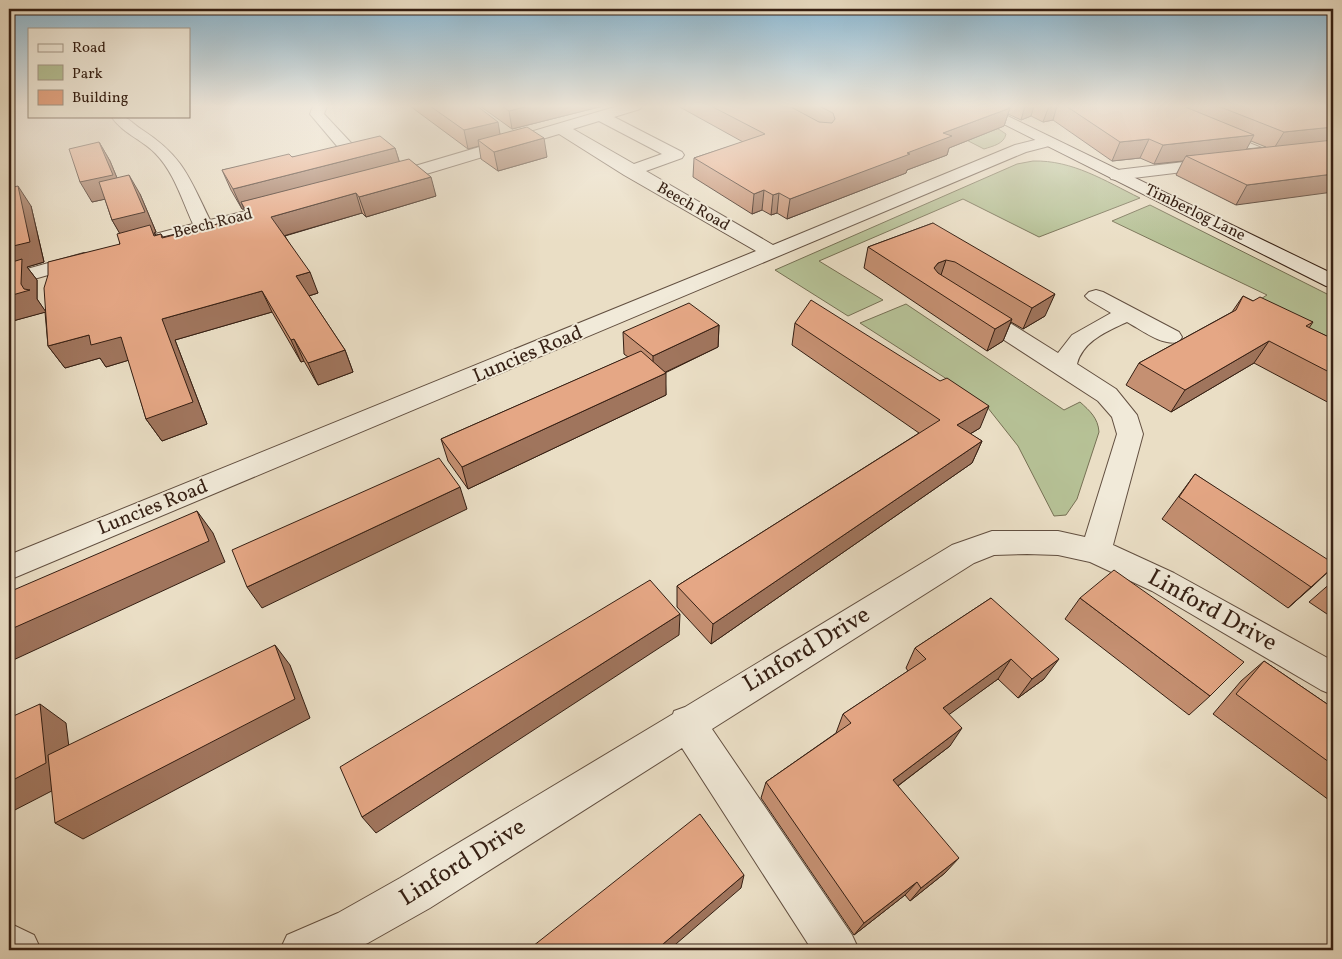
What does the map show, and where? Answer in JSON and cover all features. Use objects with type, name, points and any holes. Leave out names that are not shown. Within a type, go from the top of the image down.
[{"type":"street","points":[[162,151],[178,175],[204,226]]},
{"type":"street","points":[[374,184],[487,151]]},
{"type":"street","name":"Beech Road","points":[[597,151],[773,253]]},
{"type":"street","points":[[630,171],[676,154],[670,151]]},
{"type":"street","name":"Luncies Road","points":[[9,568],[773,253],[1014,151]]},
{"type":"street","name":"Timberlog Lane","points":[[1065,151],[1333,282]]},
{"type":"street","points":[[1255,151],[1271,157]]},
{"type":"street","points":[[1117,176],[1289,155]]},
{"type":"street","name":"Beech Road","points":[[9,280],[49,278],[105,253],[299,203]]},
{"type":"street","points":[[1096,296],[1171,336]]},
{"type":"street","points":[[956,299],[1064,366],[1106,395],[1124,415],[1130,434],[1096,551]]},
{"type":"street","points":[[1064,366],[1069,348],[1077,340],[1126,313]]},
{"type":"street","name":"Linford Drive","points":[[302,950],[353,928],[415,893],[963,554],[992,543],[1058,542],[1096,551],[1163,582],[1333,678]]},
{"type":"street","points":[[687,724],[837,950]]},
{"type":"street","points":[[9,945],[19,950]]},
{"type":"green space","points":[[1033,161],[1062,164],[1075,168],[1140,198],[1039,237],[963,199],[819,261],[883,300],[848,316],[775,270],[1017,164]]},
{"type":"green space","points":[[1150,205],[1333,297],[1333,360],[1240,312],[1267,295],[1112,221]]},
{"type":"green space","points":[[906,304],[1064,410],[1080,402],[1093,415],[1099,432],[1077,499],[1066,515],[1054,516],[1018,446],[984,403],[860,323]]},
{"type":"building","points":[[70,151],[103,151],[113,175],[80,182]]},
{"type":"building","points":[[318,151],[384,151],[233,189],[222,170],[289,154],[292,157]]},
{"type":"building","points":[[715,151],[913,151],[907,153],[910,154],[790,199],[779,193],[773,195],[764,190],[754,194],[694,158]]},
{"type":"building","points":[[1234,151],[1333,151],[1333,174],[1247,185],[1186,156]]},
{"type":"building","points":[[409,159],[431,177],[359,197],[356,193],[271,217],[310,272],[296,276],[345,350],[308,363],[294,339],[291,340],[262,291],[162,319],[193,402],[146,419],[121,337],[91,345],[89,335],[48,346],[44,288],[48,275],[48,262],[120,244],[117,234],[150,225],[154,236],[161,234],[162,238],[249,216],[241,202]]},
{"type":"building","points":[[129,175],[145,212],[112,220],[99,182]]},
{"type":"building","points":[[18,186],[30,242],[9,247],[9,188]]},
{"type":"building","points":[[933,223],[1055,294],[1032,308],[955,262],[946,260],[938,263],[934,268],[938,273],[1012,319],[995,329],[868,247]]},
{"type":"building","points":[[22,259],[21,284],[24,289],[30,290],[9,296],[9,263]]},
{"type":"building","points":[[1243,296],[1253,301],[1260,297],[1313,322],[1306,326],[1333,339],[1333,374],[1269,341],[1185,390],[1139,363],[1236,310]]},
{"type":"building","points":[[811,300],[940,381],[947,378],[989,406],[957,425],[982,441],[713,624],[677,586],[940,420],[795,323]]},
{"type":"building","points":[[689,303],[719,325],[653,356],[623,332]]},
{"type":"building","points":[[641,351],[666,373],[462,467],[441,439]]},
{"type":"building","points":[[439,458],[460,487],[247,587],[232,550]]},
{"type":"building","points":[[1195,474],[1333,563],[1333,567],[1311,587],[1179,497]]},
{"type":"building","points":[[197,511],[209,541],[9,630],[9,592]]},
{"type":"building","points":[[1114,570],[1244,662],[1210,696],[1080,598]]},
{"type":"building","points":[[650,580],[680,614],[362,817],[340,767]]},
{"type":"building","points":[[991,598],[1059,659],[1032,679],[1011,659],[943,708],[962,728],[893,780],[959,858],[921,888],[917,882],[864,923],[766,782],[851,723],[843,714],[926,659],[915,648]]},
{"type":"building","points":[[275,645],[295,699],[55,823],[48,755]]},
{"type":"building","points":[[1264,661],[1333,708],[1333,765],[1236,694]]},
{"type":"building","points":[[40,704],[46,763],[9,782],[9,718]]},
{"type":"building","points":[[700,814],[744,875],[656,950],[528,950]]}]
